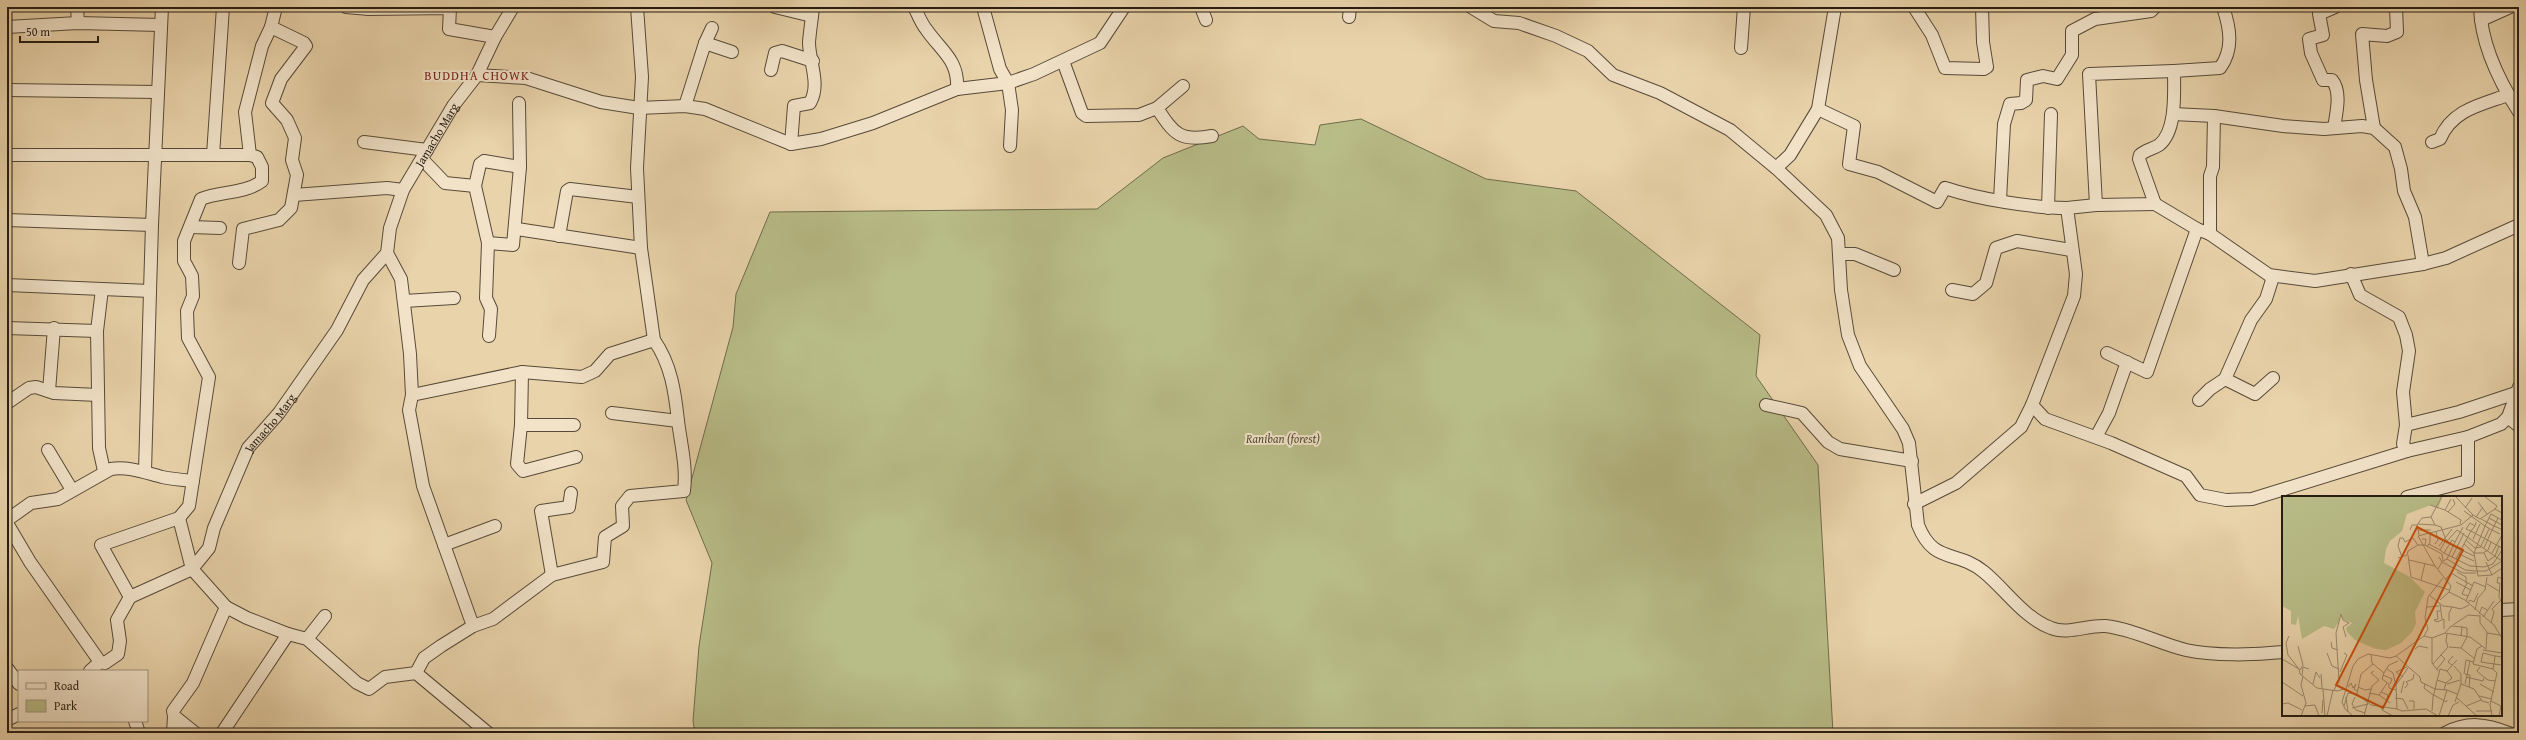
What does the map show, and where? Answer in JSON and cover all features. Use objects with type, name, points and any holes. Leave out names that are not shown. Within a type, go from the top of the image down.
[{"type":"street","points":[[78,7],[78,23]]},
{"type":"street","points":[[145,471],[156,92],[162,7]]},
{"type":"street","points":[[213,155],[222,7]]},
{"type":"street","points":[[250,155],[245,112],[262,46],[271,27],[276,7]]},
{"type":"street","points":[[346,7],[450,8],[449,29],[495,37]]},
{"type":"street","name":"Jamacho Marg","points":[[130,597],[192,569],[209,548],[214,528],[248,448],[279,413],[337,330],[363,280],[386,253],[390,228],[403,190],[453,106],[477,75],[495,37],[514,7]]},
{"type":"street","points":[[416,673],[424,658],[473,626],[493,619],[552,576],[603,562],[605,537],[623,526],[622,506],[630,496],[684,491],[686,476],[678,421],[677,396],[662,352],[654,340],[641,248],[638,197],[639,108],[642,77],[637,7]]},
{"type":"street","points":[[776,7],[813,12],[809,43],[813,61],[814,96],[810,103],[794,106],[791,144]]},
{"type":"street","points":[[914,7],[926,29],[947,53],[958,74],[957,89]]},
{"type":"street","points":[[983,7],[1000,69],[1008,83],[1012,110],[1010,146]]},
{"type":"street","points":[[477,75],[526,78],[601,102],[639,108],[685,106],[705,109],[791,144],[821,139],[872,123],[957,89],[1008,83],[1063,61],[1100,43],[1124,7]]},
{"type":"street","points":[[1201,7],[1206,20]]},
{"type":"street","points":[[1471,7],[1494,21],[1526,26],[1556,36],[1588,51],[1613,75],[1660,93],[1730,130],[1776,168],[1826,216],[1838,238],[1841,254],[1841,290],[1848,335],[1860,366],[1903,429],[1909,443],[1912,461],[1914,504],[1923,537],[1933,550],[1963,560],[1983,571],[2037,622],[2053,629],[2068,630],[2105,626],[2130,630],[2151,640],[2188,650],[2267,654],[2282,652]]},
{"type":"street","points":[[1741,48],[1744,7]]},
{"type":"street","points":[[1776,168],[1790,155],[1818,109],[1835,7]]},
{"type":"street","points":[[1914,7],[1932,35],[1945,68],[1984,69],[1986,67],[1982,42],[1982,7]]},
{"type":"street","points":[[2000,200],[2004,124],[2010,104],[2021,103],[2026,100],[2027,80],[2043,76],[2057,79],[2072,56],[2072,31],[2095,19],[2151,11],[2155,7]]},
{"type":"street","points":[[2096,204],[2089,74],[2220,68],[2230,46],[2228,23],[2223,7]]},
{"type":"street","points":[[2334,128],[2338,105],[2335,84],[2332,80],[2323,80],[2311,53],[2309,39],[2323,35],[2319,14],[2335,7]]},
{"type":"street","points":[[2374,128],[2366,80],[2362,34],[2387,36],[2397,32],[2396,7]]},
{"type":"street","points":[[2480,7],[2480,20],[2487,49],[2508,95],[2519,112]]},
{"type":"street","points":[[2480,20],[2510,7]]},
{"type":"street","points":[[7,27],[78,23],[161,25]]},
{"type":"street","points":[[239,264],[242,229],[269,223],[284,217],[291,208],[294,195],[296,175],[292,160],[296,138],[287,120],[272,103],[281,79],[306,46],[304,43],[271,27]]},
{"type":"street","points":[[685,106],[705,43],[712,28]]},
{"type":"street","points":[[705,43],[732,52]]},
{"type":"street","points":[[771,70],[775,53],[782,51],[813,61]]},
{"type":"street","points":[[1063,61],[1082,113],[1086,116],[1125,114],[1132,116],[1157,108],[1183,86]]},
{"type":"street","points":[[2155,204],[2139,159],[2143,153],[2159,145],[2166,138],[2173,114],[2174,71]]},
{"type":"street","points":[[7,90],[156,92]]},
{"type":"street","points":[[2432,142],[2440,139],[2445,127],[2463,111],[2508,95]]},
{"type":"street","points":[[488,243],[512,246],[516,229],[520,167],[519,103]]},
{"type":"street","points":[[1157,108],[1169,126],[1183,136],[1193,140],[1212,136]]},
{"type":"street","points":[[1818,109],[1854,126],[1850,164],[1878,172],[1937,202],[1946,188],[1965,195],[2048,208],[2067,208],[2096,204],[2155,204],[2197,229],[2210,234],[2273,277],[2315,281],[2351,274],[2424,264],[2446,258],[2519,225]]},
{"type":"street","points":[[2048,208],[2052,114]]},
{"type":"street","points":[[2173,114],[2214,116],[2283,126],[2334,128],[2362,126],[2374,128],[2395,147],[2401,169],[2404,191],[2415,217],[2424,264]]},
{"type":"street","points":[[2210,234],[2210,176],[2213,167],[2214,116]]},
{"type":"street","points":[[364,142],[425,155],[445,183],[475,186]]},
{"type":"street","points":[[7,155],[250,155],[257,157],[262,167],[262,181],[252,188],[218,193],[201,199],[191,227],[184,241],[184,261],[192,276],[193,290],[193,296],[188,311],[188,338],[209,377],[189,506],[179,518],[101,545],[130,597],[117,620],[120,641],[118,654],[104,666],[93,670]]},
{"type":"street","points":[[489,336],[491,309],[486,298],[488,243],[475,186],[480,164],[484,161],[520,167]]},
{"type":"street","points":[[294,195],[387,188],[403,190]]},
{"type":"street","points":[[559,236],[567,191],[570,189],[638,197]]},
{"type":"street","points":[[1914,504],[1962,478],[2021,427],[2032,405],[2074,296],[2076,274],[2071,250],[2067,208]]},
{"type":"street","points":[[7,220],[152,225]]},
{"type":"street","points":[[191,227],[220,228]]},
{"type":"street","points":[[516,229],[641,248]]},
{"type":"street","points":[[2107,353],[2147,372],[2197,229]]},
{"type":"street","points":[[1952,290],[1973,294],[1986,283],[1996,248],[2017,241],[2071,250]]},
{"type":"street","points":[[386,253],[401,279],[410,354],[412,395],[410,410],[423,486],[473,626]]},
{"type":"street","points":[[1841,254],[1855,254],[1894,270]]},
{"type":"street","points":[[2351,274],[2360,295],[2399,317],[2406,335],[2409,351],[2403,392],[2406,425],[2403,444],[2407,451]]},
{"type":"street","points":[[2199,400],[2210,389],[2225,379],[2251,320],[2266,299],[2273,277]]},
{"type":"street","points":[[7,285],[150,291]]},
{"type":"street","points":[[102,289],[97,332],[99,448],[104,472]]},
{"type":"street","points":[[404,301],[454,298]]},
{"type":"street","points":[[7,328],[54,328],[97,332]]},
{"type":"street","points":[[49,391],[54,328]]},
{"type":"street","points":[[412,395],[522,372],[582,377],[595,371],[610,354],[654,340]]},
{"type":"street","points":[[2096,437],[2109,413],[2127,362]]},
{"type":"street","points":[[522,372],[521,425],[517,464],[524,470],[576,457]]},
{"type":"street","points":[[2225,379],[2255,394],[2273,378]]},
{"type":"street","points":[[7,403],[29,388],[54,393],[98,395]]},
{"type":"street","points":[[2032,405],[2045,419],[2096,437],[2186,476],[2200,495],[2226,500],[2252,499],[2277,493],[2407,451],[2468,437],[2501,424],[2508,417],[2518,390]]},
{"type":"street","points":[[2406,425],[2459,412],[2518,390]]},
{"type":"street","points":[[1766,405],[1802,413],[1828,442],[1840,450],[1912,461]]},
{"type":"street","points":[[612,413],[678,421]]},
{"type":"street","points":[[2508,417],[2519,426]]},
{"type":"street","points":[[521,425],[574,425]]},
{"type":"street","points":[[2411,496],[2468,481],[2468,437]]},
{"type":"street","points":[[48,450],[72,490]]},
{"type":"street","points":[[104,666],[30,562],[7,522],[31,503],[54,500],[104,472],[118,468],[145,471],[163,477],[193,481]]},
{"type":"street","points":[[552,576],[541,512],[569,508],[571,493]]},
{"type":"street","points":[[179,518],[192,569],[226,607],[247,618],[288,634],[307,638],[357,683],[369,689],[385,678],[416,673],[488,733]]},
{"type":"street","points":[[444,544],[495,526]]},
{"type":"street","points":[[173,733],[173,711],[192,683],[226,607]]},
{"type":"street","points":[[2502,610],[2519,609]]},
{"type":"street","points":[[307,638],[325,616]]},
{"type":"street","points":[[222,733],[253,690],[288,634]]},
{"type":"street","points":[[7,668],[18,683]]},
{"type":"street","points":[[7,720],[18,714]]},
{"type":"street","points":[[174,716],[195,733]]},
{"type":"street","points":[[135,722],[139,733]]},
{"type":"street","points":[[2445,733],[2467,724],[2487,724],[2509,733]]},
{"type":"green space","name":"Raniban (forest)","points":[[1361,119],[1486,179],[1576,191],[1760,335],[1756,376],[1818,465],[1833,733],[695,733],[693,721],[699,646],[712,563],[686,500],[733,327],[736,294],[770,212],[1097,209],[1163,158],[1243,126],[1259,139],[1315,145],[1320,125]]},
{"type":"district","name":"BUDDHA CHOWK","points":[[477,75]]}]
